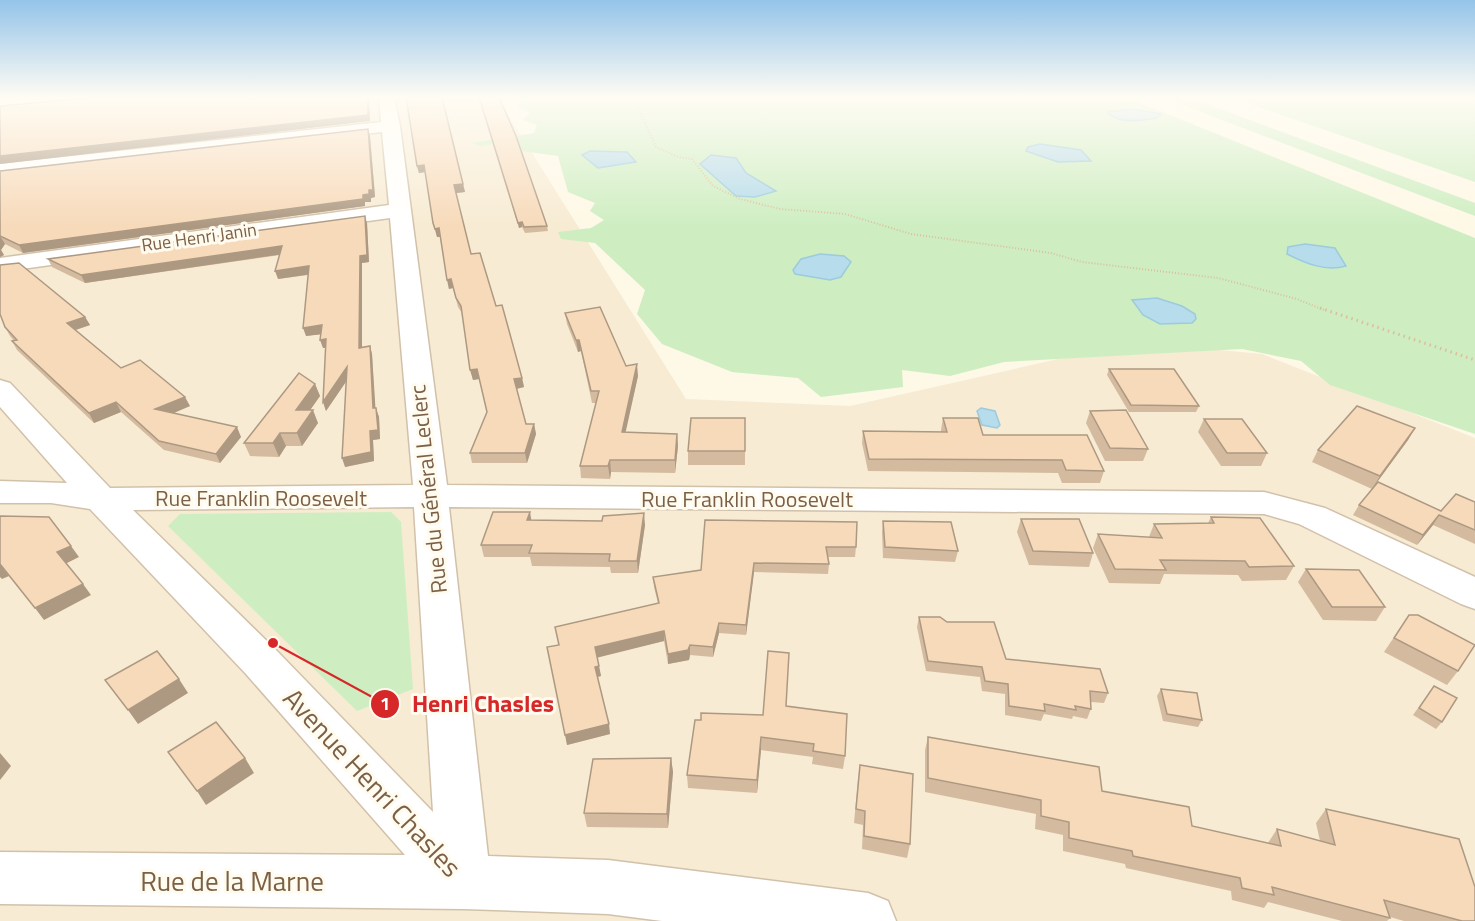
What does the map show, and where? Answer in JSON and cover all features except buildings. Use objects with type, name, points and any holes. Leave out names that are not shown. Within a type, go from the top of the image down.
[{"type":"street","points":[[0,170],[198,140]]},
{"type":"street","name":"Rue du Général Leclerc","points":[[393,140],[430,496],[464,882]]},
{"type":"street","name":"Rue Henri Janin","points":[[0,265],[399,210]]},
{"type":"street","name":"Avenue Henri Chasles","points":[[0,389],[101,499],[261,662],[464,882],[608,887],[868,921]]},
{"type":"street","name":"Rue Franklin Roosevelt","points":[[0,492],[51,492],[101,499],[430,496],[1264,503],[1312,516],[1475,594]]},
{"type":"street","name":"Rue de la Marne","points":[[0,878],[464,882]]},
{"type":"path","points":[[653,140],[656,147],[678,157],[692,159],[713,186],[740,199],[780,209],[845,214],[911,234],[1051,254],[1082,262],[1218,278],[1297,299],[1352,321],[1392,331],[1475,360]]},
{"type":"shaded area","points":[[0,140],[524,140],[686,399],[850,406],[1134,342],[1262,354],[1475,438],[1475,921],[0,921]]},
{"type":"green space","points":[[491,140],[1232,140],[1475,238],[1475,434],[1330,385],[1301,361],[1242,349],[1004,362],[950,376],[902,370],[903,387],[821,397],[798,378],[732,372],[662,344],[637,314],[645,290],[595,243],[561,239],[558,232],[591,228],[604,220],[590,211],[595,203],[568,192],[558,156],[522,151],[518,141],[481,146],[472,143]]},
{"type":"green space","points":[[1274,140],[1304,140],[1475,203],[1475,216]]},
{"type":"green space","points":[[1354,140],[1475,140],[1475,182]]},
{"type":"green space","points":[[391,512],[401,522],[413,689],[357,711],[168,526],[180,514]]},
{"type":"water","points":[[1040,144],[1081,150],[1091,161],[1058,162],[1026,151],[1028,147]]},
{"type":"water","points":[[590,151],[627,152],[636,162],[598,168],[582,155]]},
{"type":"water","points":[[711,155],[736,158],[746,173],[776,191],[755,197],[736,196],[700,164]]},
{"type":"water","points":[[1305,244],[1335,248],[1346,266],[1323,267],[1287,254],[1288,247]]},
{"type":"water","points":[[820,254],[844,256],[851,262],[841,277],[830,280],[795,274],[793,270],[801,259]]},
{"type":"water","points":[[1157,298],[1182,306],[1195,314],[1196,319],[1192,323],[1160,324],[1143,315],[1132,300]]},
{"type":"water","points":[[981,408],[995,411],[1000,425],[997,428],[982,425],[977,411]]},
{"type":"place","name":"Henri Chasles","points":[[273,643]]}]
